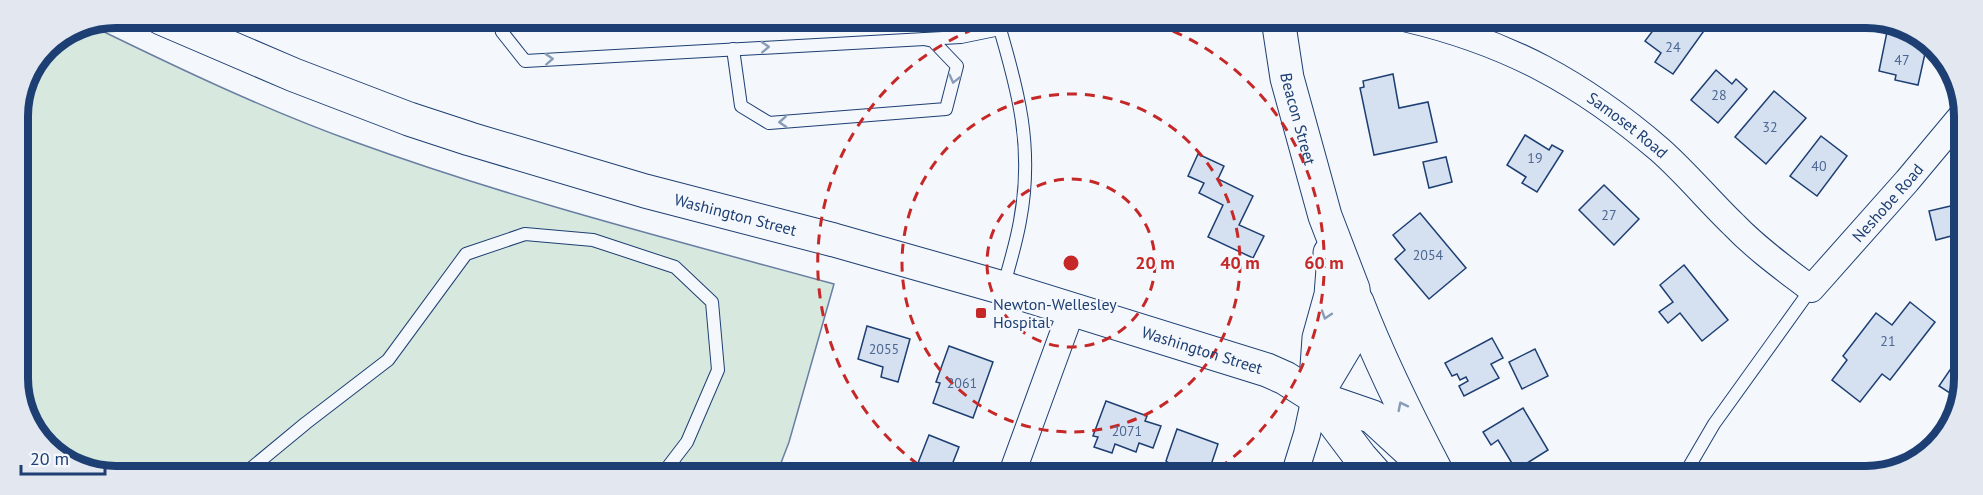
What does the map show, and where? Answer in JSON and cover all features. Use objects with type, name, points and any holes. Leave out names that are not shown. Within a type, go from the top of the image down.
[{"type":"main road","name":"Washington Street","points":[[183,28],[303,79],[470,139],[645,191],[834,240],[1003,288],[1268,370],[1314,397],[1372,417],[1424,466]]},
{"type":"main road","name":"Beacon Street","points":[[1279,28],[1287,78],[1325,216],[1353,289],[1356,312],[1354,329],[1346,348],[1314,397]]},
{"type":"main road","name":"Beacon Street","points":[[1314,397],[1319,338],[1329,304],[1333,278],[1325,216]]},
{"type":"main road","points":[[1353,289],[1388,377],[1434,466]]},
{"type":"main road","name":"Washington Street","points":[[1314,397],[1368,466]]},
{"type":"street","name":"Samoset Road","points":[[1440,28],[1509,51],[1580,90],[1623,120],[1694,182],[1740,231],[1811,289]]},
{"type":"street","name":"Neshobe Road","points":[[1811,289],[1954,125]]},
{"type":"street","points":[[1015,466],[1072,309]]},
{"type":"street","name":"Beacon Street","points":[[1297,466],[1314,397]]},
{"type":"lane","points":[[505,28],[502,32],[525,60],[961,37],[987,28]]},
{"type":"lane","points":[[999,28],[1016,82],[1024,128],[1025,151],[1021,219],[1003,288]]},
{"type":"lane","points":[[733,49],[741,106],[768,123],[946,109],[957,66],[933,41],[922,39]]},
{"type":"lane","points":[[254,466],[388,360],[466,254],[525,234],[593,240],[675,267],[712,302],[718,370],[687,442],[669,466]]},
{"type":"lane","points":[[1689,466],[1714,424],[1811,289]]},
{"type":"shaded area","points":[[100,30],[256,103],[322,130],[414,163],[593,218],[834,284],[789,442],[780,466],[116,466],[99,465],[77,457],[54,441],[40,423],[30,396],[28,379],[29,110],[35,83],[43,67],[67,43]]},
{"type":"building","points":[[1655,28],[1706,28],[1673,74],[1655,62],[1661,53],[1645,41]]},
{"type":"building","points":[[1887,31],[1916,43],[1926,51],[1918,85],[1895,80],[1896,75],[1879,71]]},
{"type":"building","points":[[1716,70],[1732,84],[1736,79],[1747,89],[1718,123],[1691,100]]},
{"type":"building","points":[[1393,74],[1399,108],[1428,102],[1437,142],[1374,155],[1360,88],[1364,87],[1363,81]]},
{"type":"building","points":[[1774,91],[1806,118],[1766,164],[1735,137]]},
{"type":"building","points":[[1525,135],[1549,150],[1552,145],[1563,151],[1537,192],[1522,183],[1526,177],[1507,165]]},
{"type":"building","points":[[1821,136],[1847,156],[1817,196],[1790,176]]},
{"type":"building","points":[[1198,154],[1224,166],[1218,179],[1253,196],[1239,225],[1264,236],[1253,258],[1208,237],[1223,205],[1199,193],[1204,183],[1188,176]]},
{"type":"building","points":[[1446,157],[1452,182],[1429,188],[1423,162]]},
{"type":"building","points":[[1604,185],[1639,219],[1614,245],[1579,210]]},
{"type":"building","points":[[1954,205],[1954,235],[1936,240],[1929,211]]},
{"type":"building","points":[[1420,213],[1466,268],[1429,299],[1395,259],[1405,250],[1393,235]]},
{"type":"building","points":[[1684,265],[1728,320],[1702,341],[1680,313],[1668,323],[1659,312],[1673,302],[1660,285]]},
{"type":"building","points":[[1910,302],[1935,322],[1890,380],[1882,374],[1860,402],[1832,380],[1847,360],[1843,356],[1876,313],[1892,325]]},
{"type":"building","points":[[867,326],[910,339],[898,382],[881,377],[883,367],[858,359]]},
{"type":"building","points":[[1492,338],[1503,358],[1491,364],[1499,378],[1464,396],[1459,386],[1468,381],[1466,377],[1460,380],[1457,374],[1452,376],[1445,363]]},
{"type":"building","points":[[949,346],[993,362],[973,418],[933,403],[940,383],[936,382]]},
{"type":"building","points":[[1535,349],[1548,376],[1522,389],[1509,362]]},
{"type":"building","points":[[1954,364],[1953,395],[1939,386]]},
{"type":"building","points":[[1106,401],[1147,416],[1145,421],[1161,426],[1153,448],[1139,443],[1136,452],[1115,444],[1112,453],[1094,447],[1098,437],[1093,436]]},
{"type":"building","points":[[1523,408],[1548,450],[1522,466],[1514,466],[1498,440],[1491,445],[1483,432]]},
{"type":"building","points":[[1177,429],[1218,444],[1211,466],[1168,466],[1169,463],[1166,461]]},
{"type":"building","points":[[929,435],[959,447],[952,466],[926,466],[918,463]]},
{"type":"place","name":"Newton-Wellesley Hospital","points":[[981,313]]}]
